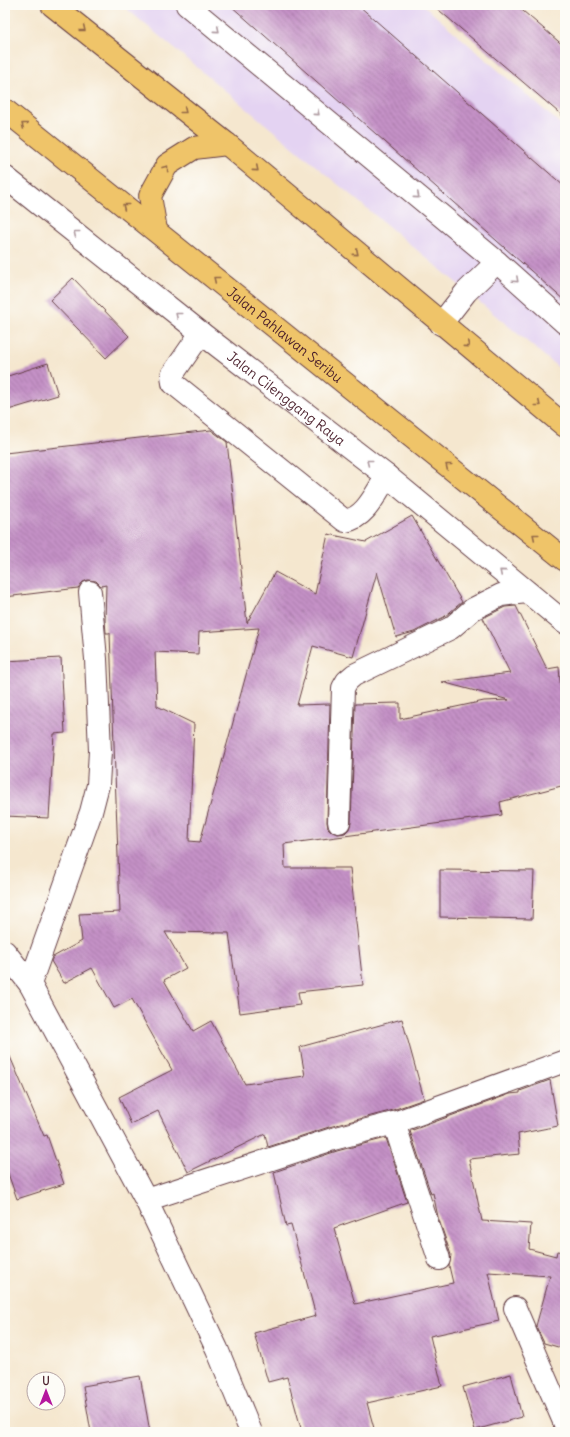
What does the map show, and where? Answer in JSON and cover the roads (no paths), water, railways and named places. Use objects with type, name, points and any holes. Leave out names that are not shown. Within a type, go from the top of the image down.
[{"type":"main road","points":[[52,5],[226,144],[565,426]]},
{"type":"main road","name":"Jalan Pahlawan Seribu","points":[[5,110],[565,560]]},
{"type":"main road","points":[[156,230],[150,196],[167,165],[194,148],[226,144]]},
{"type":"street","points":[[187,5],[497,262],[565,323]]},
{"type":"street","name":"Jalan Cilenggang Raya","points":[[5,177],[201,333],[387,476],[565,623]]},
{"type":"street","points":[[441,324],[466,292],[497,262]]},
{"type":"street","points":[[201,333],[172,375],[173,384],[345,521],[353,520],[362,514],[387,476]]},
{"type":"street","points":[[30,984],[91,812],[98,785],[100,751],[96,659],[90,592]]},
{"type":"street","points":[[339,822],[343,688],[347,681],[354,675],[451,628],[473,609],[502,595],[527,592]]},
{"type":"street","points":[[5,952],[30,984],[146,1200],[217,1349],[251,1432]]},
{"type":"street","points":[[146,1200],[333,1139],[394,1123],[565,1061]]},
{"type":"street","points":[[394,1123],[439,1259]]},
{"type":"street","points":[[515,1308],[565,1425],[553,1432]]}]
